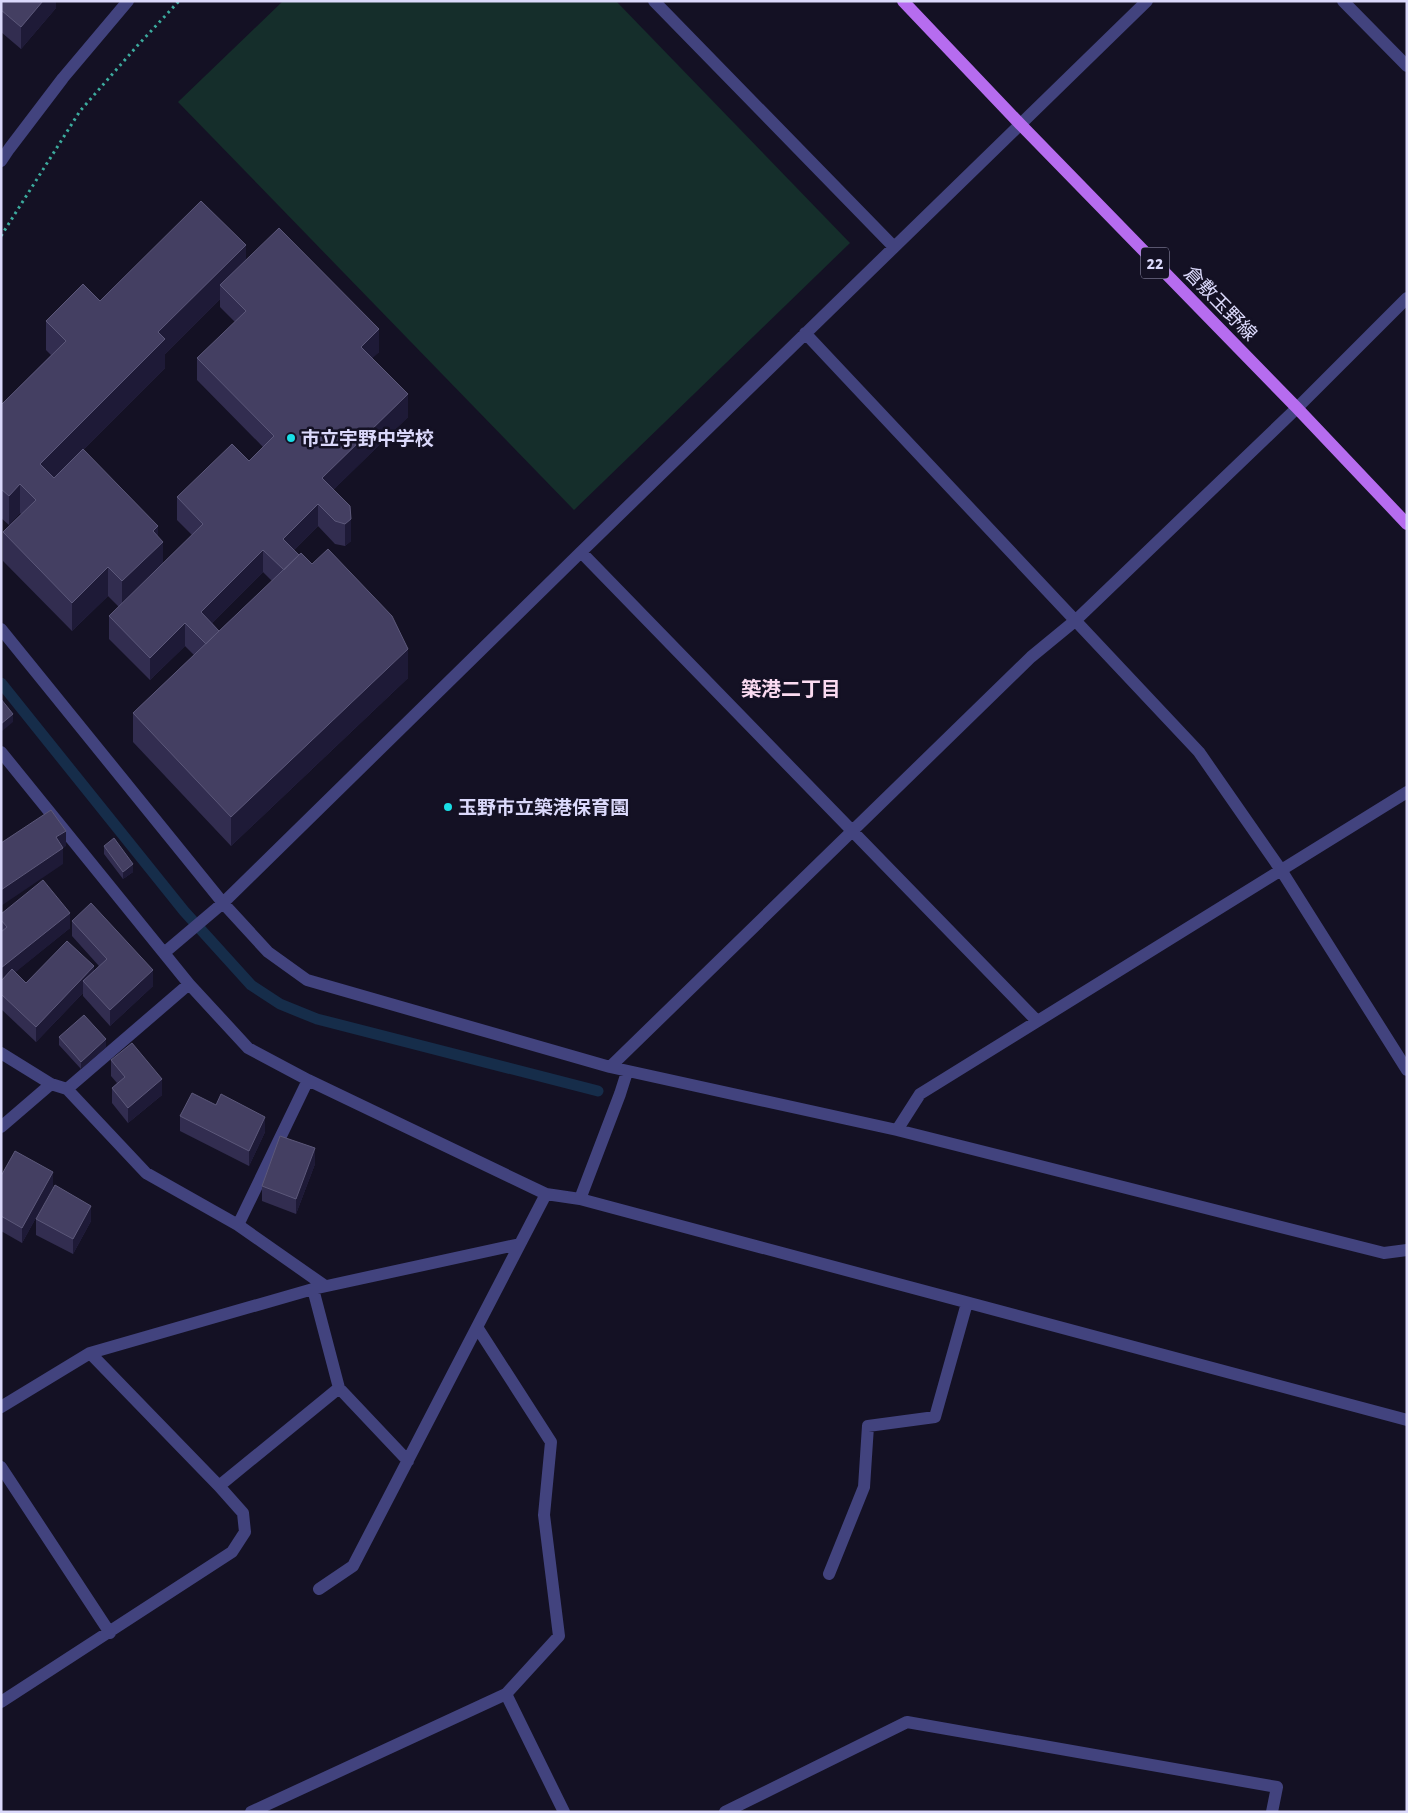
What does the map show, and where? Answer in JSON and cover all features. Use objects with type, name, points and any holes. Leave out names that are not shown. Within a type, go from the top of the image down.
[{"type":"main road","name":"倉敷玉野線","points":[[903,1],[1407,524]]},
{"type":"street","points":[[1,161],[5,145],[128,1]]},
{"type":"street","points":[[654,1],[894,247]]},
{"type":"street","points":[[164,953],[223,904],[581,552],[1147,1]]},
{"type":"street","points":[[1344,1],[1407,66]]},
{"type":"street","points":[[610,1067],[1031,657],[1076,620],[1297,408],[1407,298]]},
{"type":"street","points":[[806,334],[1199,752],[1281,870],[1407,1070]]},
{"type":"street","points":[[581,552],[1037,1021]]},
{"type":"street","points":[[1,629],[223,904],[268,952],[308,980],[627,1072],[897,1130],[1384,1253],[1407,1250]]},
{"type":"street","points":[[1,752],[189,984],[248,1048],[308,1080],[546,1194],[580,1199],[1407,1420]]},
{"type":"street","points":[[897,1130],[920,1094],[1407,792]]},
{"type":"street","points":[[67,1089],[189,984]]},
{"type":"street","points":[[1,1053],[51,1084],[67,1089],[146,1173],[238,1225],[319,1288],[340,1388],[408,1461]]},
{"type":"street","points":[[580,1199],[627,1072]]},
{"type":"street","points":[[238,1225],[308,1080]]},
{"type":"street","points":[[1,1127],[51,1084]]},
{"type":"street","points":[[319,1589],[353,1566],[546,1194]]},
{"type":"street","points":[[1,1406],[90,1353],[319,1288],[520,1244]]},
{"type":"street","points":[[829,1574],[864,1487],[868,1426],[935,1417],[967,1303]]},
{"type":"street","points":[[250,1812],[506,1694],[559,1636],[544,1515],[551,1442],[477,1327]]},
{"type":"street","points":[[1,1702],[232,1552],[245,1532],[243,1513],[90,1353]]},
{"type":"street","points":[[219,1486],[340,1388]]},
{"type":"street","points":[[1,1467],[110,1633]]},
{"type":"street","points":[[506,1694],[564,1812]]},
{"type":"street","points":[[725,1812],[749,1807],[907,1722],[1277,1787],[1272,1812]]},
{"type":"path","points":[[1,236],[80,111],[179,1]]},
{"type":"green space","points":[[283,1],[616,1],[850,243],[574,510],[178,102]]},
{"type":"building","points":[[1,1],[43,1],[21,27],[1,10]]},
{"type":"building","points":[[201,201],[246,245],[158,332],[165,339],[40,464],[54,478],[83,449],[158,526],[153,531],[163,542],[122,581],[108,567],[72,603],[3,532],[36,500],[20,484],[9,496],[1,489],[1,405],[66,341],[46,321],[83,284],[100,301]]},
{"type":"building","points":[[279,228],[379,329],[361,347],[408,394],[322,478],[350,506],[351,519],[345,524],[335,521],[318,504],[283,539],[299,555],[284,570],[263,550],[201,612],[219,631],[206,644],[185,623],[150,658],[109,616],[203,524],[177,497],[232,444],[249,461],[274,436],[197,358],[246,311],[220,285]]},
{"type":"building","points":[[328,549],[392,616],[408,649],[231,817],[133,713],[301,553],[312,564]]},
{"type":"building","points":[[1,699],[13,714],[1,724]]},
{"type":"building","points":[[51,810],[66,831],[56,837],[63,848],[1,890],[1,843]]},
{"type":"building","points":[[114,838],[133,864],[123,872],[104,846]]},
{"type":"building","points":[[43,880],[70,913],[1,968],[1,932],[7,927],[1,920],[1,914]]},
{"type":"building","points":[[91,903],[153,970],[110,1010],[83,981],[107,959],[72,921]]},
{"type":"building","points":[[67,941],[94,966],[36,1027],[1,994],[1,981],[12,969],[26,983]]},
{"type":"building","points":[[84,1015],[106,1039],[81,1062],[59,1037]]},
{"type":"building","points":[[132,1043],[162,1079],[128,1108],[112,1088],[125,1077],[111,1060]]},
{"type":"building","points":[[192,1093],[216,1105],[221,1094],[265,1117],[249,1151],[180,1116]]},
{"type":"building","points":[[280,1136],[315,1148],[296,1199],[262,1186]]},
{"type":"building","points":[[15,1151],[53,1172],[22,1228],[1,1216],[1,1176]]},
{"type":"building","points":[[55,1185],[91,1206],[73,1239],[36,1219]]},
{"type":"waterway","points":[[1,683],[184,911],[251,985],[280,1004],[317,1019],[598,1091]]},
{"type":"place","name":"市立宇野中学校","points":[[291,438]]},
{"type":"place","name":"玉野市立築港保育園","points":[[448,807]]},
{"type":"district","name":"築港二丁目","points":[[791,689]]}]
